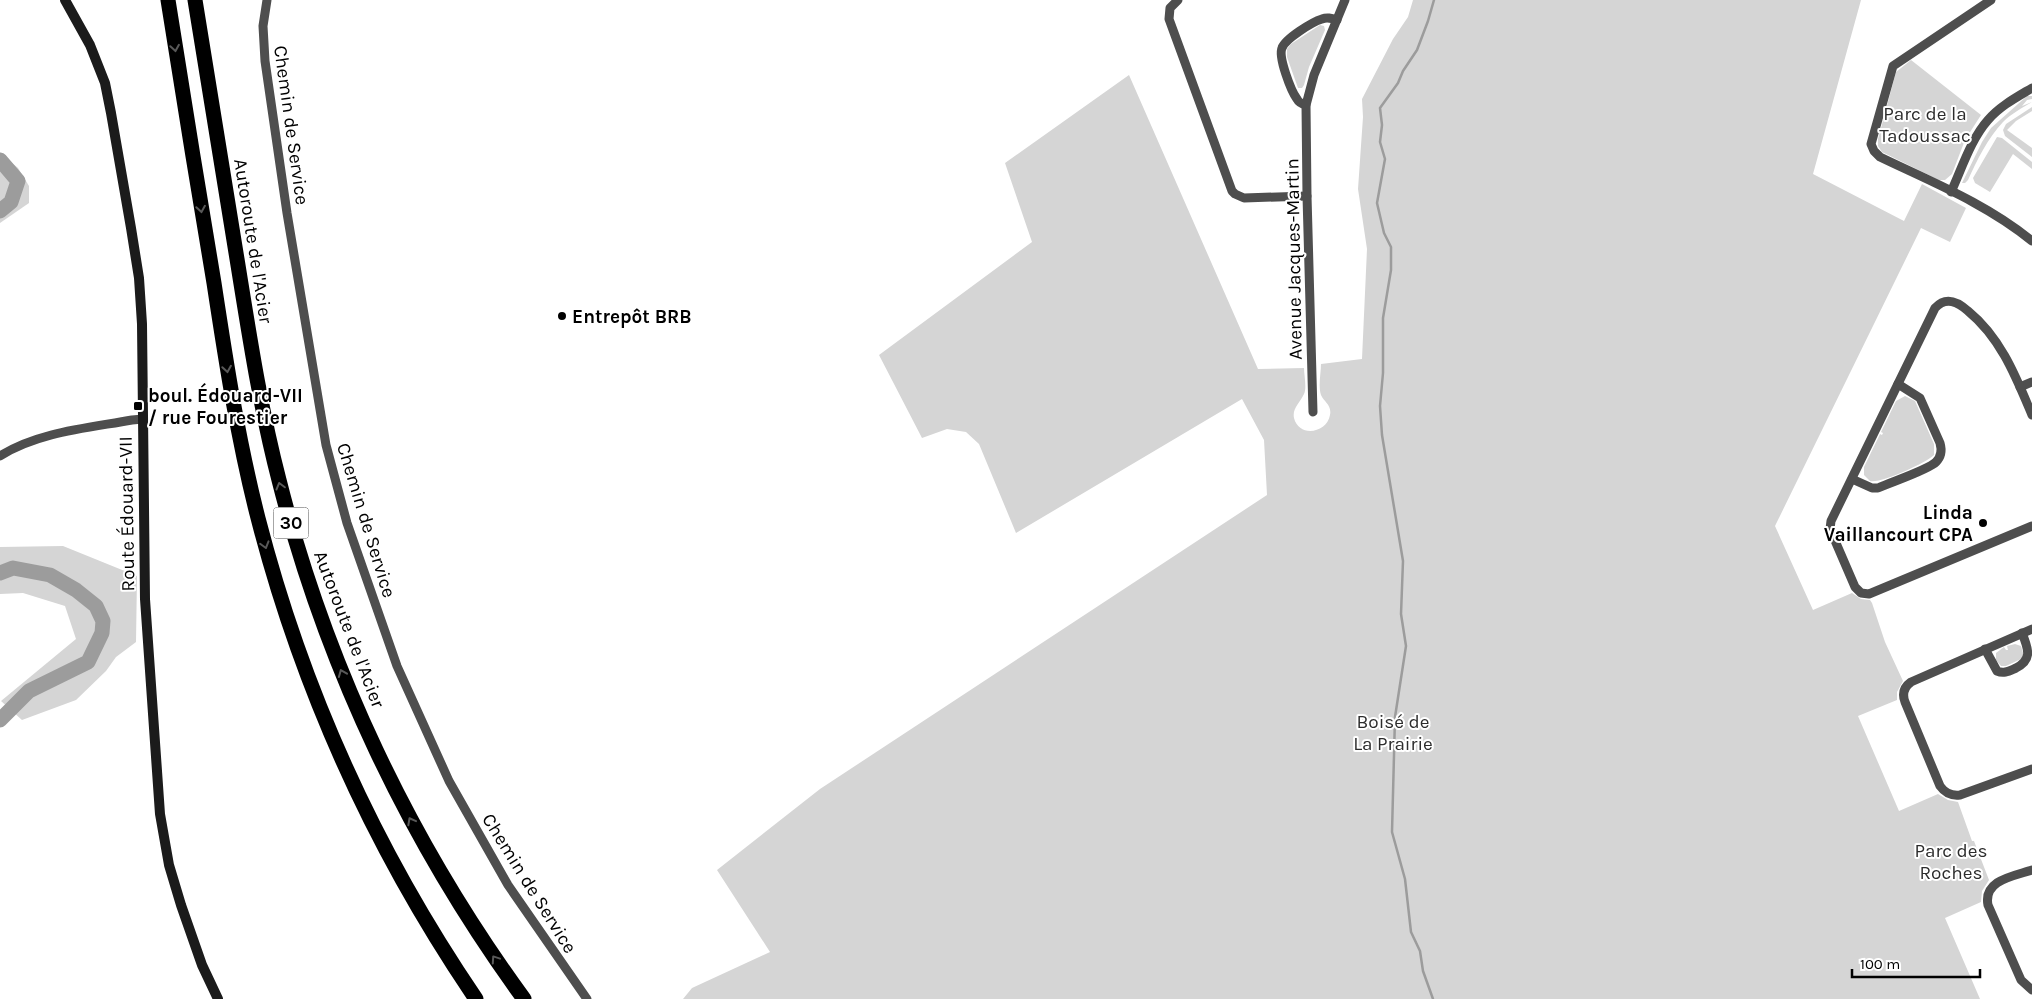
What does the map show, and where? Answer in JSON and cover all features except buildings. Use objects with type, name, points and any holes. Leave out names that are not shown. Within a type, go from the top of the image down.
[{"type":"highway","name":"30","points":[[168,0],[236,417],[252,492],[278,589],[317,700],[362,802],[424,919],[476,999]]},
{"type":"highway","name":"Autoroute de l'Acier","points":[[195,0],[262,403],[280,484],[306,574],[345,680],[373,745],[403,805],[465,913],[524,999]]},
{"type":"main road","name":"Route Édouard-VII","points":[[65,0],[96,58],[105,83],[112,113],[138,278],[142,330],[145,598],[160,814],[169,865],[181,905],[202,965],[218,999]]},
{"type":"street","name":"Chemin de Service","points":[[267,0],[263,26],[265,61],[287,213],[326,445],[354,546],[401,674],[459,800],[508,885],[586,999]]},
{"type":"street","points":[[1178,0],[1170,8],[1169,19],[1232,191],[1244,198],[1307,196]]},
{"type":"street","name":"Avenue Jacques-Martin","points":[[1313,412],[1306,105],[1314,75],[1345,0]]},
{"type":"street","points":[[1991,0],[1893,66],[1871,140],[1874,151],[1880,157],[2001,218],[2032,241]]},
{"type":"street","points":[[1306,105],[1297,100],[1293,91],[1281,57],[1282,47],[1288,40],[1320,19],[1337,20]]},
{"type":"street","points":[[1951,192],[1974,141],[1984,124],[1998,111],[2032,88]]},
{"type":"street","points":[[2032,415],[2004,354],[1989,332],[1964,307],[1956,302],[1941,303],[1935,308],[1831,521],[1830,529],[1853,584],[1865,594],[1874,594],[2032,526]]},
{"type":"street","points":[[2020,387],[2032,382]]},
{"type":"street","points":[[1852,479],[1872,488],[1878,488],[1932,465],[1939,458],[1940,444],[1922,401],[1916,394],[1898,384]]},
{"type":"street","points":[[0,456],[16,446],[62,433],[143,419]]},
{"type":"street","points":[[2032,629],[1911,682],[1903,691],[1904,702],[1940,786],[1948,794],[1960,795],[2032,769]]},
{"type":"street","points":[[1985,649],[1993,667],[1999,672],[2004,673],[2023,666],[2028,661],[2030,652],[2022,633]]},
{"type":"street","points":[[2032,870],[1994,884],[1989,890],[1987,897],[1988,905],[2022,980],[2032,990]]},
{"type":"green space","name":"Boisé de La Prairie","points":[[1413,0],[1861,0],[1813,174],[1904,221],[1922,184],[1966,208],[1950,242],[1921,228],[1775,526],[1813,610],[1852,593],[1861,599],[1870,600],[1872,603],[1885,642],[1903,681],[1897,692],[1897,700],[1858,716],[1899,811],[1938,794],[1948,800],[1958,802],[1989,880],[1982,891],[1981,902],[1945,918],[1980,999],[683,999],[692,988],[770,952],[717,870],[820,789],[1267,495],[1264,440],[1242,399],[1016,533],[979,444],[966,432],[947,429],[922,438],[879,355],[1032,242],[1005,163],[1129,75],[1258,369],[1304,368],[1305,391],[1295,408],[1294,418],[1301,428],[1307,431],[1319,429],[1328,421],[1330,415],[1329,406],[1320,391],[1321,364],[1362,359],[1367,249],[1358,189],[1363,117],[1362,99],[1393,39],[1408,17]]},
{"type":"green space","points":[[1320,25],[1324,26],[1325,30],[1309,67],[1304,85],[1302,88],[1298,88],[1287,57],[1287,49],[1291,44]]},
{"type":"green space","name":"Parc de la Tadoussac","points":[[1911,60],[1981,115],[1965,140],[1952,174],[1945,180],[1939,180],[1882,152],[1878,146],[1878,139],[1896,72]]},
{"type":"green space","points":[[2027,96],[2032,96],[2032,99],[2027,100],[2022,106],[2032,102],[2003,122],[1992,135],[1968,180],[1962,183],[1991,128]]},
{"type":"green space","points":[[2032,107],[2032,111],[2016,121],[2007,130],[2032,148],[2032,157],[2005,136],[2003,130],[2006,124]]},
{"type":"green space","points":[[1997,137],[2002,138],[2032,162],[2032,169],[2013,154],[1990,192],[1975,183],[1973,178]]},
{"type":"green space","points":[[0,153],[18,168],[29,186],[29,203],[0,223]]},
{"type":"green space","points":[[1905,396],[1915,401],[1934,444],[1934,455],[1903,472],[1870,481],[1864,475],[1864,467],[1880,434],[1882,435],[1883,433],[1881,432],[1896,401]]},
{"type":"green space","points":[[63,546],[137,576],[136,642],[116,657],[106,671],[76,700],[22,720],[1,701],[76,639],[65,606],[23,593],[0,594],[0,547]]},
{"type":"green space","points":[[2015,644],[2021,646],[2023,658],[2006,666],[2001,666],[1996,660],[1996,653],[2004,647],[2008,650],[2007,646]]},
{"type":"waterway","points":[[1433,999],[1423,971],[1420,951],[1411,932],[1405,879],[1392,832],[1395,717],[1406,646],[1401,614],[1403,561],[1382,435],[1380,406],[1383,373],[1383,318],[1391,270],[1391,247],[1384,233],[1377,203],[1385,159],[1380,142],[1382,125],[1380,108],[1398,83],[1403,71],[1417,50],[1434,0]]},
{"type":"waterway","points":[[0,160],[18,181],[11,202],[0,211]]},
{"type":"waterway","points":[[0,573],[13,568],[50,575],[76,590],[96,606],[103,621],[102,633],[88,662],[29,691],[0,720]]},
{"type":"place","name":"Entrepôt BRB","points":[[562,316]]},
{"type":"place","name":"boul. Édouard-VII / rue Fourestier","points":[[138,406]]},
{"type":"place","name":"Linda Vaillancourt CPA","points":[[1983,523]]},
{"type":"park label","name":"Parc des Roches","points":[[1951,861]]}]
